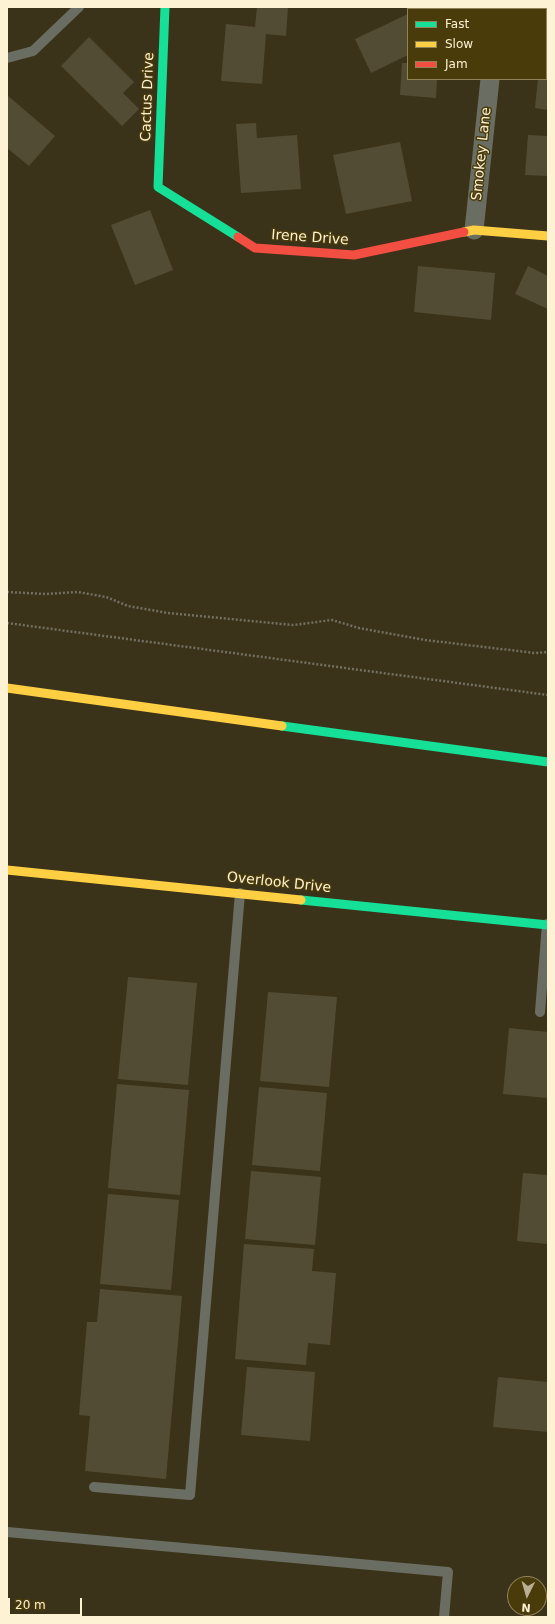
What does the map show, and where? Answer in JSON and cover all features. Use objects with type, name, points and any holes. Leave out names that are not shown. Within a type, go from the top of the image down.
[{"type":"main road","name":"Cactus Drive","points":[[158,187],[165,7]]},
{"type":"main road","name":"Irene Drive","points":[[158,187],[255,248],[354,255],[474,230],[548,236]]},
{"type":"main road","points":[[7,688],[548,762]]},
{"type":"main road","name":"Overlook Drive","points":[[7,870],[547,924]]},
{"type":"street","name":"Smokey Lane","points":[[474,230],[490,80]]},
{"type":"lane","points":[[7,58],[33,51],[79,7]]},
{"type":"lane","points":[[94,1487],[190,1495],[240,893]]},
{"type":"lane","points":[[540,1012],[547,924]]},
{"type":"lane","points":[[7,1532],[448,1572],[444,1617]]},
{"type":"path","points":[[7,592],[46,594],[78,592],[106,597],[128,606],[168,613],[293,625],[332,620],[359,628],[425,640],[535,653],[548,652]]},
{"type":"path","points":[[7,623],[548,695]]},
{"type":"building","points":[[257,7],[288,7],[286,36],[266,34],[262,84],[221,81],[226,24],[255,27]]},
{"type":"building","points":[[407,14],[407,55],[371,73],[355,39]]},
{"type":"building","points":[[89,37],[134,82],[123,93],[139,109],[122,126],[61,66]]},
{"type":"building","points":[[402,63],[407,63],[407,80],[437,80],[436,98],[400,95]]},
{"type":"building","points":[[548,75],[548,110],[535,108],[538,80],[547,80]]},
{"type":"building","points":[[7,95],[55,136],[29,166],[7,148]]},
{"type":"building","points":[[256,123],[257,138],[297,135],[301,189],[241,193],[236,124]]},
{"type":"building","points":[[528,135],[548,136],[548,176],[525,175]]},
{"type":"building","points":[[400,142],[412,201],[346,214],[333,155]]},
{"type":"building","points":[[150,210],[173,270],[135,285],[111,225]]},
{"type":"building","points":[[418,266],[495,273],[491,320],[414,312]]},
{"type":"building","points":[[528,266],[548,276],[548,309],[515,294]]},
{"type":"building","points":[[128,977],[197,983],[188,1085],[118,1079]]},
{"type":"building","points":[[268,992],[337,997],[329,1087],[260,1081]]},
{"type":"building","points":[[509,1028],[548,1032],[548,1098],[503,1094]]},
{"type":"building","points":[[117,1084],[189,1090],[180,1195],[108,1188]]},
{"type":"building","points":[[259,1087],[327,1093],[320,1171],[252,1165]]},
{"type":"building","points":[[251,1171],[321,1177],[315,1245],[245,1239]]},
{"type":"building","points":[[523,1173],[548,1175],[548,1244],[517,1241]]},
{"type":"building","points":[[108,1194],[179,1200],[171,1290],[100,1284]]},
{"type":"building","points":[[244,1244],[314,1249],[312,1271],[336,1273],[330,1345],[308,1343],[306,1365],[235,1359]]},
{"type":"building","points":[[100,1289],[182,1296],[166,1479],[85,1471],[90,1416],[79,1415],[87,1322],[97,1322]]},
{"type":"building","points":[[247,1367],[315,1372],[310,1441],[241,1435]]},
{"type":"building","points":[[498,1377],[548,1382],[548,1432],[493,1427]]},
{"type":"traffic: fast","points":[[165,7],[158,187],[238,237]]},
{"type":"traffic: fast","points":[[282,726],[548,762]]},
{"type":"traffic: fast","points":[[301,900],[548,925]]},
{"type":"traffic: slow","points":[[464,232],[474,230],[548,236]]},
{"type":"traffic: slow","points":[[7,688],[282,726]]},
{"type":"traffic: slow","points":[[7,870],[301,900]]},
{"type":"traffic: jam","points":[[238,237],[255,248],[354,255],[464,232]]}]
